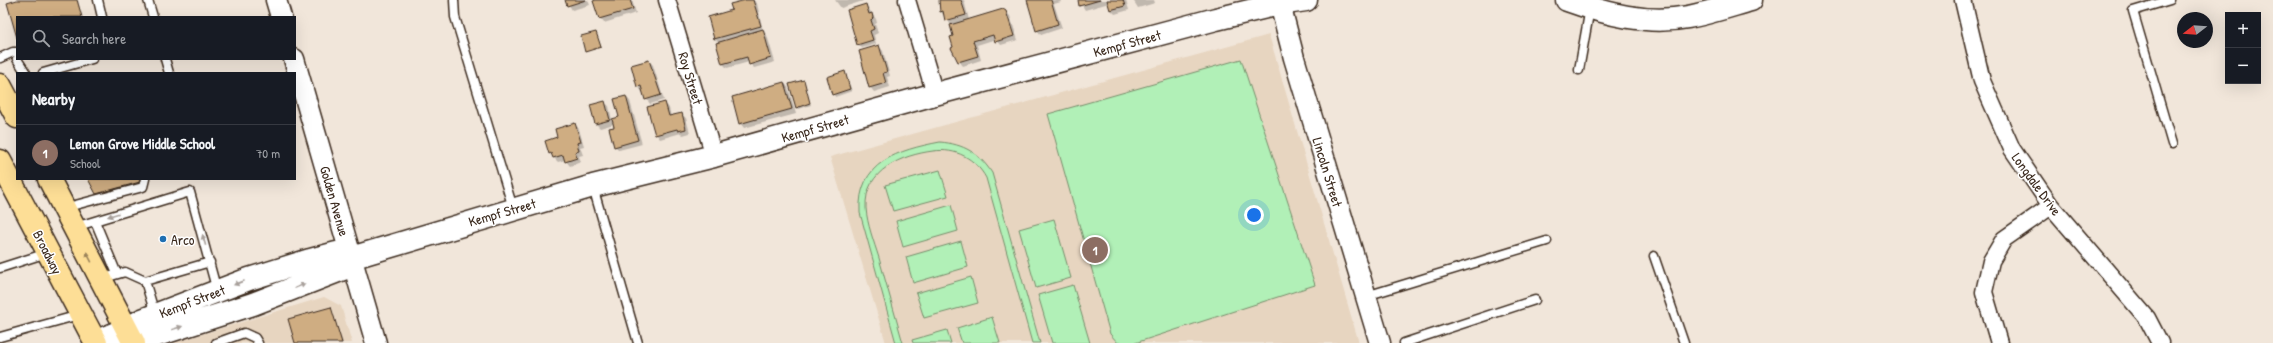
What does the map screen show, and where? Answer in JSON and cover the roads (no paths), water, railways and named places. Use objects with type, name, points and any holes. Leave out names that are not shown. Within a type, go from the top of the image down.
[{"type":"main road","name":"Kempf Street","points":[[130,336],[142,320],[256,277],[336,253],[351,258],[593,186],[714,156],[935,94],[1279,2],[1306,0]]},
{"type":"main road","points":[[1567,0],[1616,16],[1662,20],[1688,18],[1751,0]]},
{"type":"main road","points":[[0,85],[16,112]]},
{"type":"main road","name":"Broadway","points":[[0,162],[96,343]]},
{"type":"main road","points":[[50,180],[74,227],[109,277],[130,336]]},
{"type":"main road","name":"Kempf Street","points":[[96,343],[130,336],[154,336],[253,304],[343,269],[351,258]]},
{"type":"street","points":[[276,0],[281,16]]},
{"type":"street","name":"Roy Street","points":[[667,0],[714,156]]},
{"type":"street","points":[[907,0],[935,94]]},
{"type":"street","name":"Longdale Drive","points":[[1963,0],[1982,81],[2012,149],[2051,206],[2132,298],[2147,318],[2160,343]]},
{"type":"street","name":"Lincoln Street","points":[[1279,2],[1296,65],[1380,343]]},
{"type":"street","name":"Golden Avenue","points":[[294,60],[376,343]]},
{"type":"street","points":[[1999,343],[1984,292],[1990,261],[2004,239],[2051,206]]},
{"type":"lane","points":[[98,0],[102,16]]},
{"type":"lane","points":[[148,0],[153,16]]},
{"type":"lane","points":[[454,0],[455,17],[514,209]]},
{"type":"lane","points":[[2170,0],[2133,11],[2172,144]]},
{"type":"lane","points":[[1580,70],[1590,8]]},
{"type":"lane","points":[[0,58],[16,55]]},
{"type":"lane","points":[[19,60],[25,72]]},
{"type":"lane","points":[[46,72],[88,60]]},
{"type":"lane","points":[[165,60],[169,72]]},
{"type":"lane","points":[[64,208],[143,187],[145,180]]},
{"type":"lane","points":[[593,186],[638,343]]},
{"type":"lane","points":[[74,227],[190,192],[217,292]]},
{"type":"lane","points":[[95,221],[109,277],[125,272],[145,281],[210,262]]},
{"type":"lane","points":[[1365,296],[1547,241]]},
{"type":"lane","points":[[0,268],[48,253]]},
{"type":"lane","points":[[1654,256],[1684,343]]},
{"type":"lane","points":[[145,281],[156,315]]},
{"type":"lane","points":[[1404,343],[1534,300]]},
{"type":"lane","points":[[0,337],[80,315]]},
{"type":"lane","points":[[216,343],[244,333],[255,338],[258,343]]},
{"type":"place","name":"Arco","points":[[163,239]]},
{"type":"place","name":"Lemon Grove Middle School","points":[[1095,250]]}]
